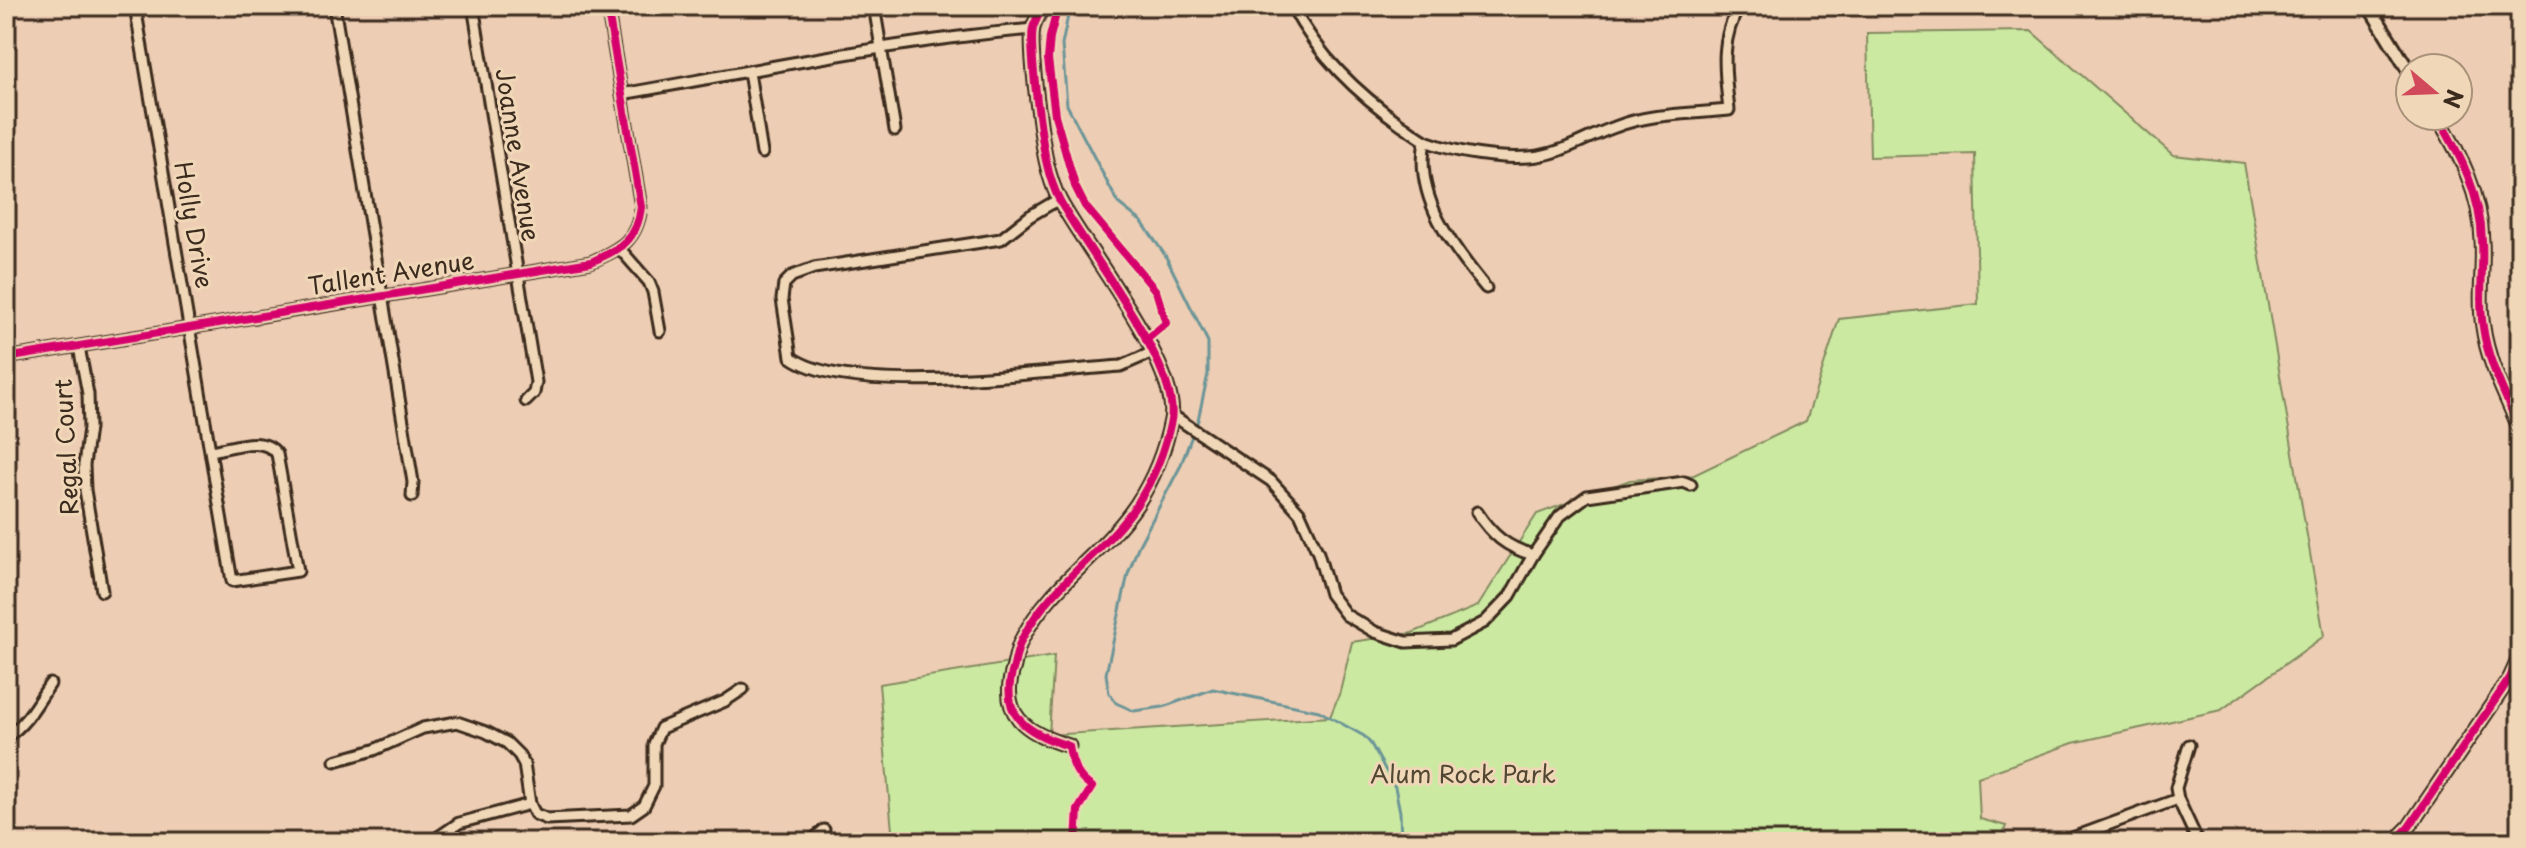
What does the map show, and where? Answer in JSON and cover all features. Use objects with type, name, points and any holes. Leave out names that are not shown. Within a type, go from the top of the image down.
[{"type":"street","name":"Holly Drive","points":[[135,6],[232,581],[298,571],[277,454],[273,447],[258,443],[211,451]]},
{"type":"street","points":[[334,6],[413,482],[412,496]]},
{"type":"street","name":"Joanne Avenue","points":[[473,6],[536,382],[534,393],[526,401]]},
{"type":"street","points":[[607,6],[641,207],[633,235],[620,249],[649,282],[660,331]]},
{"type":"street","points":[[874,6],[895,130]]},
{"type":"street","points":[[1043,6],[1033,29],[1036,89],[1047,164],[1059,199],[1153,352],[1166,383],[1172,415],[1152,480],[1136,506],[1046,604],[1022,638],[1008,684],[1014,714],[1018,721],[1051,741],[1069,746]]},
{"type":"street","points":[[1292,6],[1306,33],[1333,67],[1390,117],[1425,141],[1488,155],[1530,157],[1562,151],[1615,127],[1650,118],[1729,110],[1725,44],[1731,21],[1740,6]]},
{"type":"street","points":[[2369,6],[2397,52]]},
{"type":"street","points":[[622,94],[882,48],[973,34],[1033,29]]},
{"type":"street","points":[[749,72],[762,153]]},
{"type":"street","points":[[6,95],[6,165]]},
{"type":"street","points":[[2447,132],[2459,152],[2473,190],[2483,239],[2482,325],[2491,367],[2520,430]]},
{"type":"street","points":[[1425,141],[1422,159],[1435,214],[1457,254],[1486,288]]},
{"type":"street","points":[[1059,199],[1030,216],[1001,239],[814,268],[792,276],[784,284],[782,299],[791,357],[814,368],[912,381],[1121,366],[1153,352]]},
{"type":"street","name":"Tallent Avenue","points":[[6,358],[591,262],[620,249]]},
{"type":"street","name":"Regal Court","points":[[79,347],[88,394],[85,490],[102,591]]},
{"type":"street","points":[[1172,415],[1271,481],[1300,513],[1318,553],[1330,594],[1346,615],[1375,632],[1406,642],[1451,640],[1485,622],[1510,596],[1560,516],[1587,496],[1684,482],[1691,485]]},
{"type":"street","points":[[1477,512],[1491,533],[1513,549],[1533,555]]},
{"type":"street","points":[[2394,842],[2409,827],[2510,678],[2520,656]]},
{"type":"street","points":[[6,737],[15,732],[50,684]]},
{"type":"street","points":[[335,761],[374,750],[423,728],[457,722],[496,737],[519,755],[524,764],[530,804],[535,814],[547,819],[631,815],[644,806],[654,786],[654,744],[661,728],[725,701],[743,689]]},
{"type":"street","points":[[2189,745],[2176,788],[2198,842]]},
{"type":"street","points":[[2072,838],[2178,799]]},
{"type":"street","points":[[431,842],[459,823],[530,804]]},
{"type":"street","points":[[810,842],[824,830]]},
{"type":"green space","name":"Alum Rock Park","points":[[2031,31],[2173,155],[2244,163],[2324,636],[2221,710],[2073,743],[1978,777],[1980,819],[2006,826],[2000,842],[893,842],[879,684],[1054,656],[1049,735],[1330,717],[1340,692],[1352,642],[1412,633],[1478,606],[1537,514],[1630,480],[1692,476],[1806,421],[1839,319],[1978,304],[1975,154],[1870,157],[1867,33]]},
{"type":"waterway","points":[[1070,6],[1062,45],[1067,105],[1118,203],[1142,222],[1165,255],[1208,342],[1208,374],[1198,420],[1180,467],[1138,547],[1128,574],[1106,674],[1109,693],[1116,703],[1134,711],[1163,707],[1213,689],[1319,711],[1364,736],[1371,744],[1395,787],[1401,842]]},
{"type":"cycle path","points":[[6,358],[591,262],[610,253],[631,236],[641,207],[607,6]]},
{"type":"cycle path","points":[[1043,6],[1033,28],[1032,53],[1042,139],[1050,177],[1060,201],[1129,309],[1162,370],[1170,397],[1171,420],[1154,474],[1137,504],[1034,618],[1020,644],[1010,683],[1010,697],[1019,719],[1040,735],[1069,746],[1076,769],[1092,787],[1078,810],[1076,842]]},
{"type":"cycle path","points":[[1058,6],[1048,59],[1055,115],[1075,186],[1085,206],[1156,291],[1166,323],[1146,340]]},
{"type":"cycle path","points":[[2446,132],[2461,160],[2478,207],[2485,341],[2520,430]]},
{"type":"cycle path","points":[[2394,842],[2409,827],[2510,678],[2520,656]]}]
